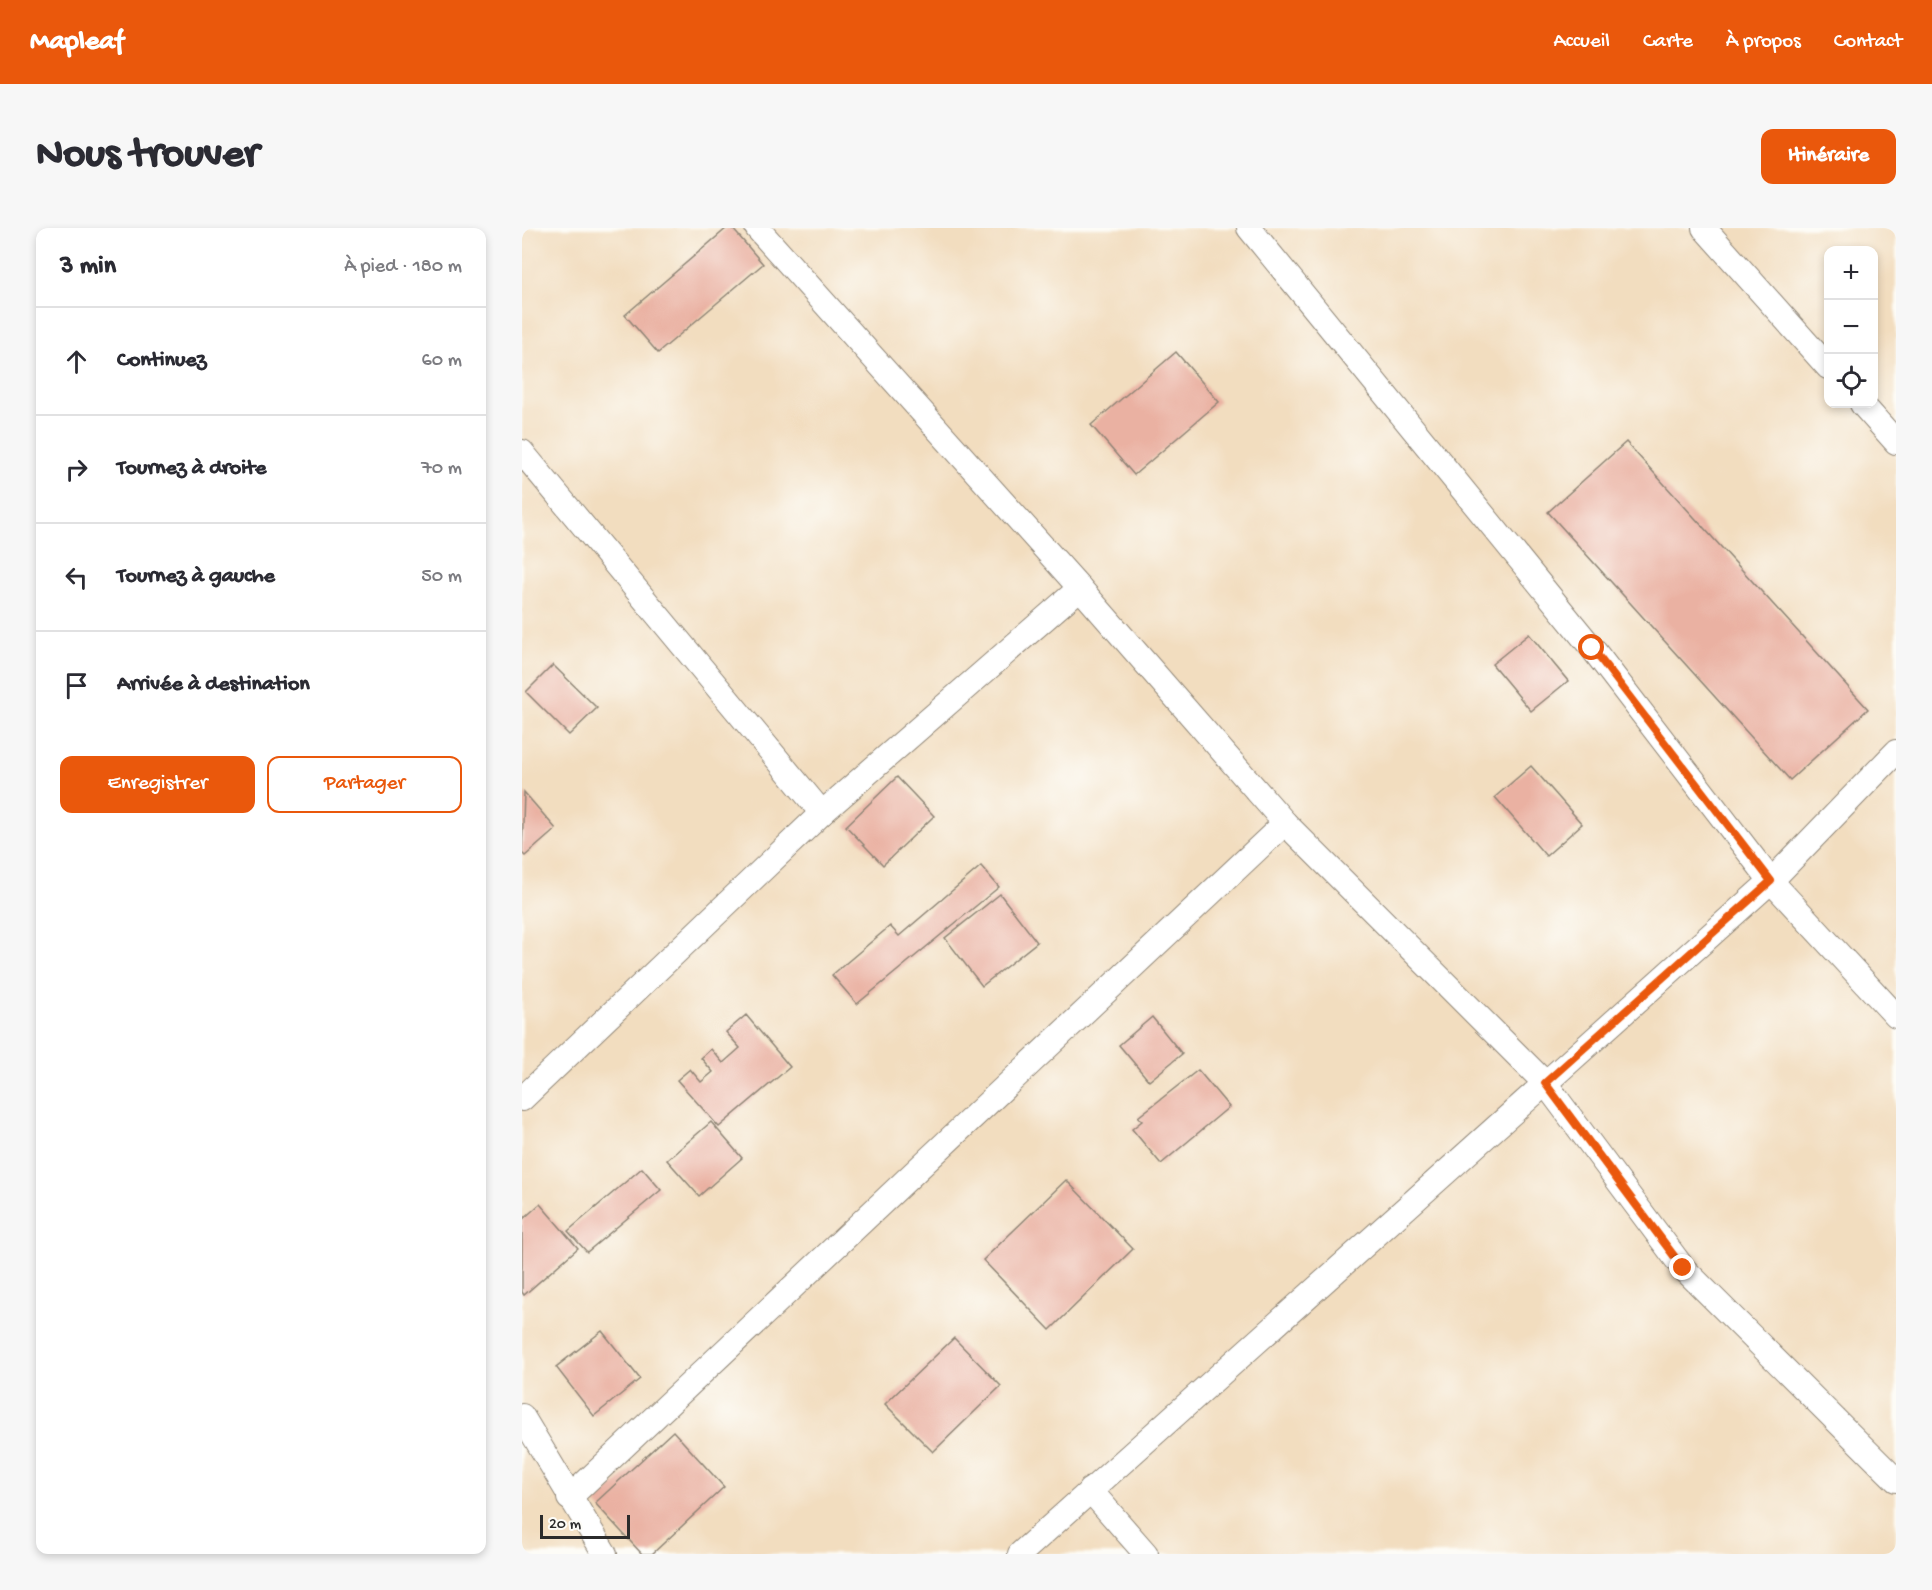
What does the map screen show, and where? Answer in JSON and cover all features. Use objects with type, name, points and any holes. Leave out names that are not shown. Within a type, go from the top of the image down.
[{"type":"street","points":[[757,228],[1080,588],[1285,823],[1545,1083],[1683,1268],[1896,1480]]},
{"type":"street","points":[[1249,228],[1592,648],[1771,881],[1896,1016]]},
{"type":"street","points":[[1704,228],[1824,363]]},
{"type":"street","points":[[1866,408],[1896,442]]},
{"type":"street","points":[[522,452],[822,813]]},
{"type":"street","points":[[522,1099],[822,813],[1080,588]]},
{"type":"street","points":[[1020,1554],[1771,881],[1896,752]]},
{"type":"street","points":[[569,1498],[1285,823]]},
{"type":"street","points":[[522,1416],[569,1498],[605,1554]]},
{"type":"street","points":[[1090,1490],[1146,1554]]},
{"type":"building","points":[[727,228],[732,228],[763,264],[658,353],[625,315]]},
{"type":"building","points":[[1176,352],[1219,402],[1134,475],[1091,425]]},
{"type":"building","points":[[1626,442],[1868,709],[1790,780],[1548,512]]},
{"type":"building","points":[[1529,634],[1568,681],[1531,711],[1492,664]]},
{"type":"building","points":[[553,665],[597,708],[569,735],[526,692]]},
{"type":"building","points":[[1531,766],[1582,824],[1546,856],[1495,797]]},
{"type":"building","points":[[897,777],[934,816],[883,865],[846,826]]},
{"type":"building","points":[[524,792],[556,829],[525,856],[522,853]]},
{"type":"building","points":[[981,866],[999,887],[857,1004],[832,975],[890,926],[899,936]]},
{"type":"building","points":[[1000,894],[1037,942],[982,986],[945,938]]},
{"type":"building","points":[[746,1015],[790,1067],[719,1127],[677,1080],[690,1069],[701,1082],[713,1072],[701,1058],[711,1049],[723,1063],[740,1048],[726,1032]]},
{"type":"building","points":[[1152,1017],[1182,1054],[1149,1081],[1119,1045]]},
{"type":"building","points":[[1198,1070],[1229,1107],[1161,1164],[1132,1129],[1142,1121],[1138,1117]]},
{"type":"building","points":[[711,1122],[742,1158],[699,1196],[667,1160]]},
{"type":"building","points":[[642,1168],[661,1190],[587,1252],[568,1231]]},
{"type":"building","points":[[1066,1180],[1133,1249],[1050,1330],[983,1260]]},
{"type":"building","points":[[540,1204],[578,1248],[524,1295],[522,1292],[522,1220]]},
{"type":"building","points":[[602,1331],[640,1379],[594,1416],[556,1367]]},
{"type":"building","points":[[954,1338],[1001,1386],[933,1452],[885,1404]]},
{"type":"building","points":[[673,1431],[724,1487],[652,1554],[642,1554],[595,1503]]},
{"type":"route","points":[[1592,648],[1771,881],[1545,1083],[1683,1268]]}]
